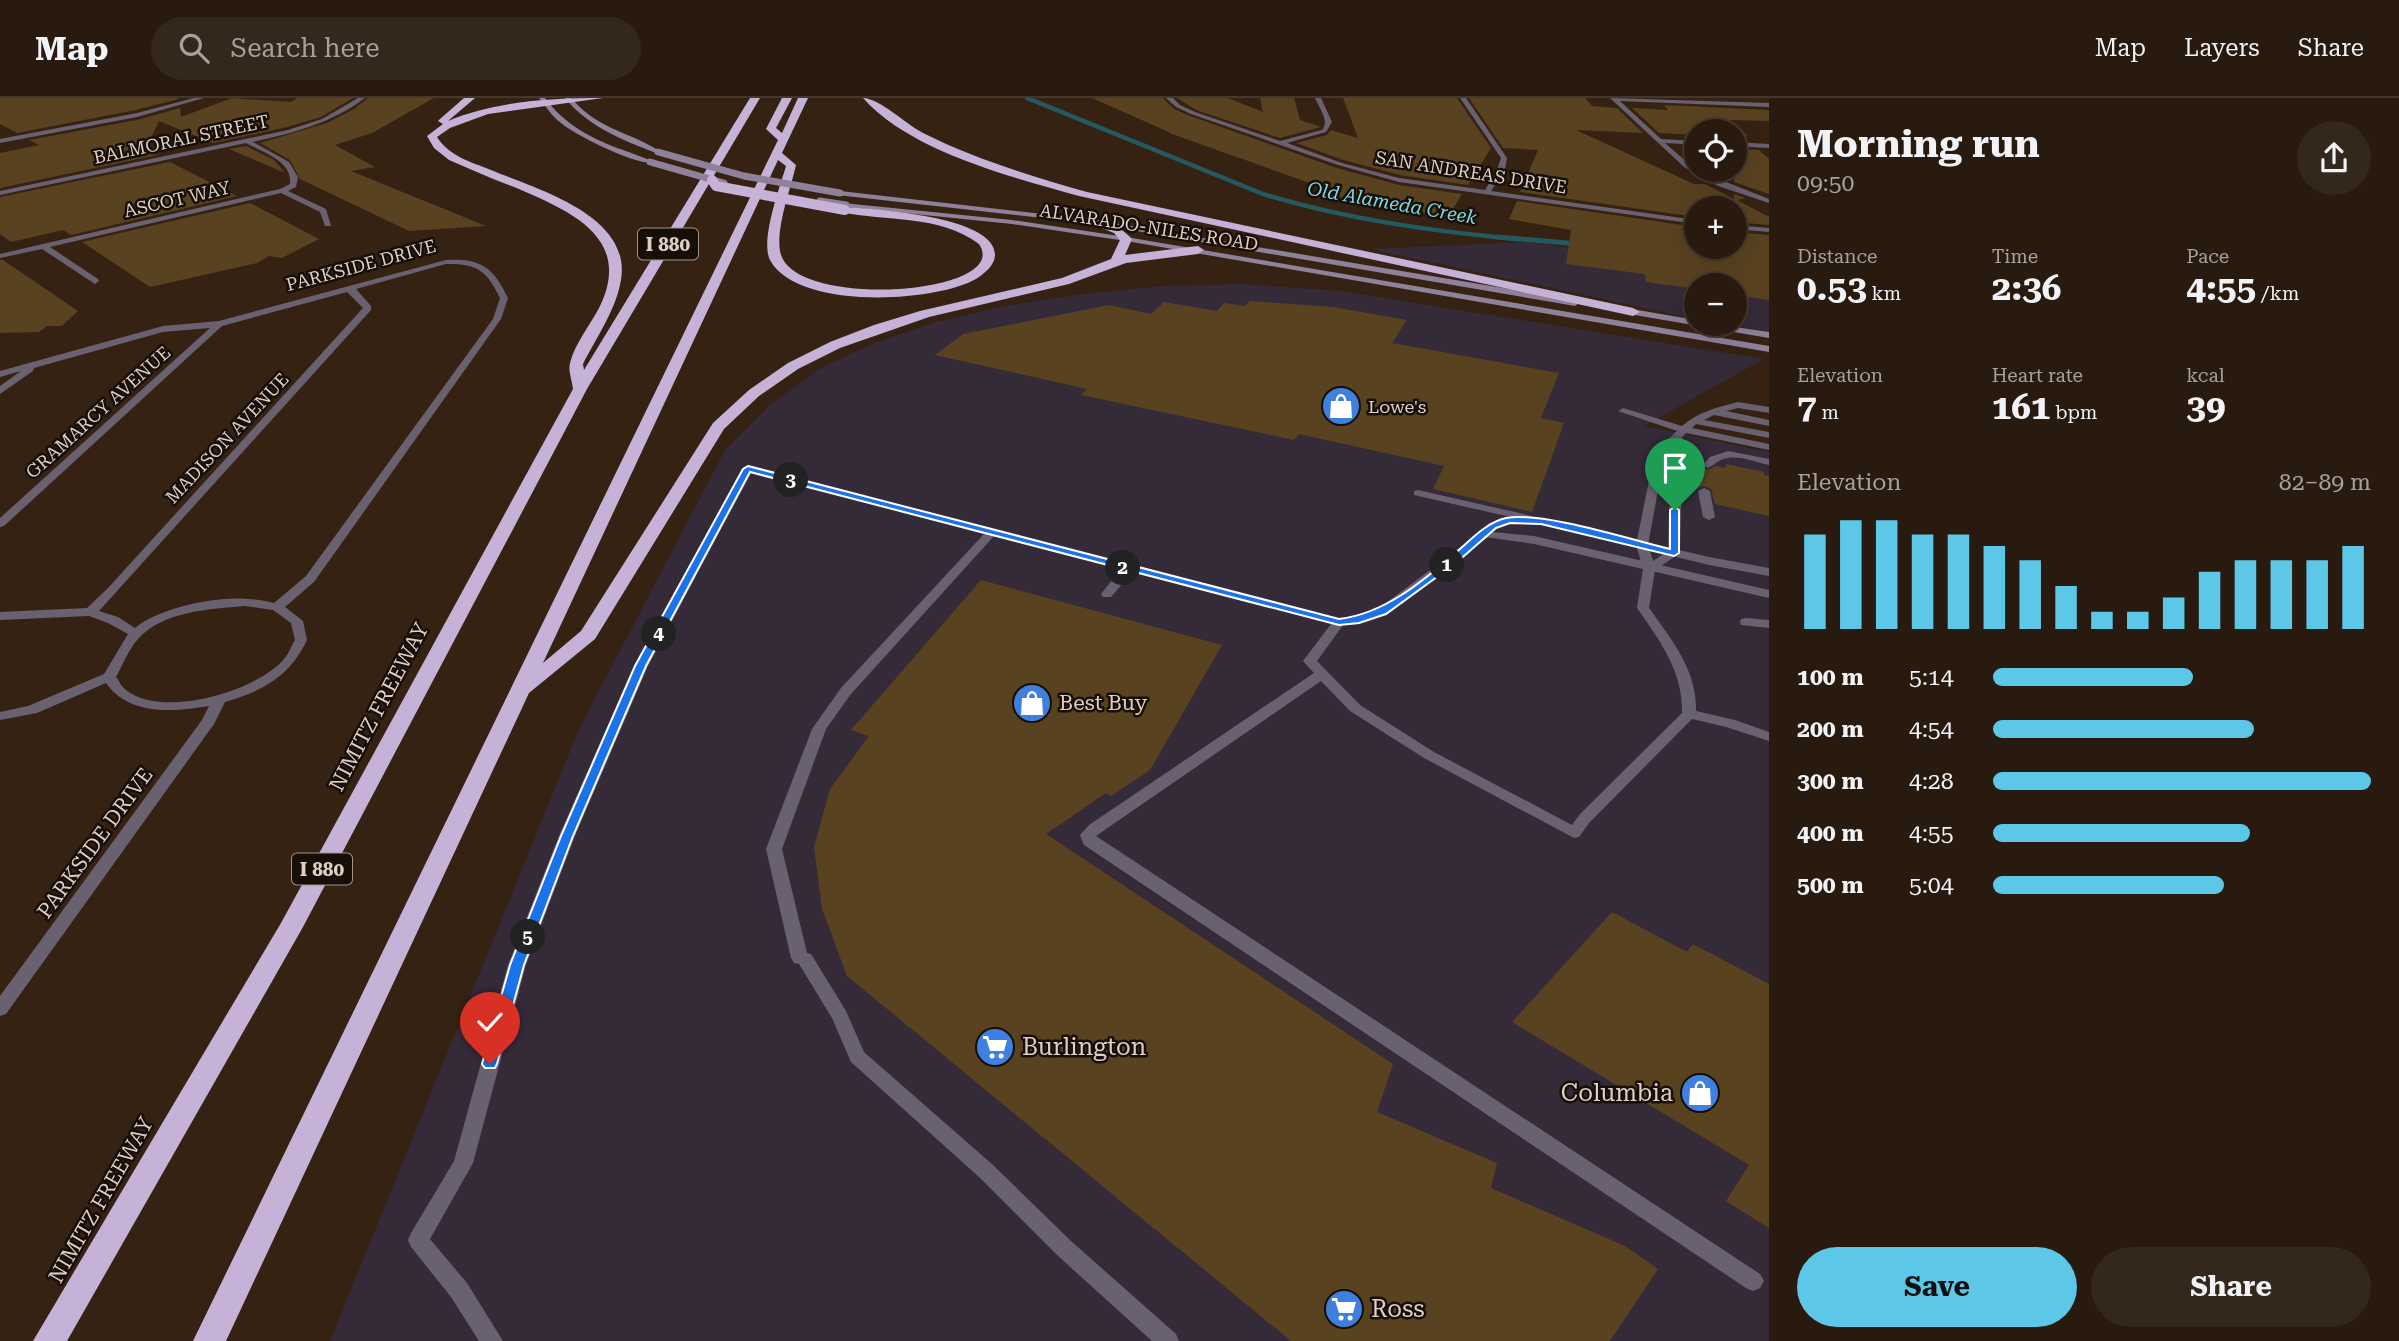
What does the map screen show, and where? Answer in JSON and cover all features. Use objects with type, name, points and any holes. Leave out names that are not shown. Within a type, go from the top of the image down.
[{"type":"highway","points":[[471,98],[433,130],[432,136],[438,146],[453,158],[580,213],[605,238],[613,257],[615,278],[608,302],[576,363],[580,389]]},
{"type":"highway","points":[[432,136],[445,126],[478,114],[544,101],[598,98]]},
{"type":"highway","name":"NIMITZ FREEWAY","points":[[49,1341],[291,927],[580,389],[755,98]]},
{"type":"highway","name":"I 880","points":[[779,146],[771,130],[787,98]]},
{"type":"highway","name":"I 880","points":[[209,1341],[803,98]]},
{"type":"highway","points":[[868,98],[891,117],[939,144],[1004,170],[1057,187],[1151,210],[1633,312]]},
{"type":"highway","points":[[712,180],[716,186],[738,191],[846,207],[918,218],[961,229],[983,241],[989,248],[989,263],[983,270],[961,282],[904,293],[839,290],[804,281],[791,274],[774,253],[775,235],[791,165],[779,146]]},
{"type":"highway","points":[[1096,222],[1118,231],[1126,239],[1116,261]]},
{"type":"highway","points":[[521,692],[588,635],[705,443],[731,412],[766,383],[827,348],[922,313],[1066,280],[1116,261],[1198,250]]},
{"type":"main road","name":"ALVARADO-NILES ROAD","points":[[569,100],[602,126],[658,152],[744,176],[849,194],[1096,222],[1684,322]]},
{"type":"main road","points":[[544,101],[564,122],[590,138],[650,162],[712,180]]},
{"type":"main road","name":"ALVARADO-NILES ROAD","points":[[846,207],[1024,224],[1198,250],[1769,349]]},
{"type":"main road","name":"ALVARADO-NILES ROAD","points":[[1747,332],[1769,335]]},
{"type":"street","points":[[0,141],[137,115],[201,98]]},
{"type":"street","name":"BALMORAL STREET","points":[[0,193],[290,132],[324,120],[362,98]]},
{"type":"street","name":"SAN ANDREAS DRIVE","points":[[1169,98],[1193,113],[1340,164],[1399,180],[1684,220]]},
{"type":"street","points":[[1281,143],[1324,131],[1328,127],[1329,122],[1318,98]]},
{"type":"street","points":[[1463,98],[1504,158],[1502,170],[1487,192]]},
{"type":"street","points":[[1614,99],[1769,105]]},
{"type":"street","points":[[1614,99],[1686,166],[1721,184],[1769,201]]},
{"type":"street","points":[[1661,141],[1684,142]]},
{"type":"street","points":[[247,142],[292,169],[295,179],[293,185],[282,191]]},
{"type":"street","points":[[1747,145],[1769,146]]},
{"type":"street","points":[[282,191],[323,211],[328,224]]},
{"type":"street","name":"ASCOT WAY","points":[[0,256],[282,191]]},
{"type":"street","points":[[1747,228],[1769,230]]},
{"type":"street","points":[[43,246],[95,281]]},
{"type":"street","name":"PARKSIDE DRIVE","points":[[0,374],[163,329],[219,324],[446,262],[463,260],[477,263],[496,280],[504,298],[497,319],[310,579],[276,607]]},
{"type":"street","name":"MADISON AVENUE","points":[[90,612],[368,308],[355,292],[347,288]]},
{"type":"street","name":"GRAMARCY AVENUE","points":[[0,524],[219,324]]},
{"type":"street","points":[[0,391],[37,364]]},
{"type":"street","points":[[1689,714],[1686,681],[1676,655],[1643,608],[1648,568],[1642,545],[1660,451],[1694,421],[1712,412],[1738,405],[1769,410]]},
{"type":"street","points":[[1623,411],[1681,434],[1769,456]]},
{"type":"street","points":[[1712,412],[1769,423]]},
{"type":"street","points":[[1694,421],[1769,435]]},
{"type":"street","points":[[1681,434],[1769,447]]},
{"type":"street","points":[[1674,553],[1675,510],[1683,455],[1681,434]]},
{"type":"street","points":[[1708,465],[1713,458],[1724,454],[1769,462]]},
{"type":"street","points":[[492,1341],[459,1290],[418,1240],[463,1163],[517,965],[567,836],[641,666],[748,469],[1339,622],[1359,620],[1382,612],[1493,526],[1509,520],[1541,521]]},
{"type":"street","points":[[1704,491],[1709,517]]},
{"type":"street","points":[[1418,493],[1674,553],[1769,572]]},
{"type":"street","points":[[991,533],[846,691],[819,729],[774,849],[800,958],[805,960],[840,1016],[857,1057],[986,1171],[1064,1248],[1168,1341]]},
{"type":"street","points":[[1485,534],[1534,540],[1769,594]]},
{"type":"street","points":[[1648,568],[1674,553]]},
{"type":"street","points":[[1107,594],[1128,569]]},
{"type":"street","points":[[0,716],[32,710],[109,677],[135,633],[168,616],[207,605],[245,602],[276,607],[297,621],[301,640],[288,663],[260,684],[219,700],[180,706],[145,704],[120,693],[109,677]]},
{"type":"street","points":[[0,616],[90,612],[113,620],[135,633]]},
{"type":"street","points":[[1339,622],[1310,661],[1355,708],[1419,749],[1574,833],[1585,818],[1689,714]]},
{"type":"street","points":[[1746,622],[1769,624]]},
{"type":"street","points":[[1322,674],[1094,830],[1088,835],[1089,841],[1753,1281]]},
{"type":"street","name":"PARKSIDE DRIVE","points":[[0,1009],[209,721],[219,700]]},
{"type":"street","points":[[1689,714],[1730,723],[1769,737]]},
{"type":"shaded area","points":[[1527,242],[1769,274],[1769,332],[1747,328],[1747,273],[1684,273],[1684,316],[1370,249]]},
{"type":"shaded area","points":[[1244,284],[1341,291],[1764,359],[1644,426],[1769,452],[1769,1341],[330,1341],[579,729],[725,450],[771,404],[819,369],[874,343],[933,323],[1004,306],[1084,294],[1163,286]]},
{"type":"building","points":[[0,98],[179,99],[17,133],[0,124]]},
{"type":"building","points":[[232,98],[291,102],[297,98],[353,98],[321,117],[213,143],[159,121],[146,149],[157,155],[0,188],[0,153],[39,145],[29,140],[137,120],[180,108],[181,117]]},
{"type":"building","points":[[368,98],[434,98],[372,133],[335,145],[375,167],[351,171],[486,226],[409,231],[300,179],[290,160],[260,143],[327,123],[354,109]]},
{"type":"building","points":[[1092,98],[1163,98],[1174,109],[1190,116],[1337,168],[1399,185],[1462,194],[1448,217],[1390,207],[1386,210],[1328,198],[1337,195],[1331,193],[1335,192],[1169,133]]},
{"type":"building","points":[[1177,98],[1228,98],[1263,112],[1260,98],[1294,98],[1300,120],[1321,127],[1280,138],[1196,110]]},
{"type":"building","points":[[1343,98],[1457,98],[1491,148],[1468,185],[1400,175],[1343,160],[1296,143],[1327,135],[1331,130],[1358,138]]},
{"type":"building","points":[[1469,98],[1585,98],[1592,106],[1617,108],[1643,133],[1576,130],[1684,179],[1684,182],[1705,184],[1728,196],[1684,196],[1684,215],[1520,192],[1538,150],[1503,148]]},
{"type":"building","points":[[1664,105],[1769,110],[1769,121],[1684,119],[1684,134],[1659,133],[1632,108],[1668,110]]},
{"type":"building","points":[[246,146],[274,160],[285,173],[229,149]]},
{"type":"building","points":[[1747,150],[1759,150],[1769,159],[1769,194],[1734,182],[1747,182]]},
{"type":"building","points":[[170,162],[237,196],[71,235],[63,230],[11,242],[0,234],[0,197]]},
{"type":"building","points":[[1517,201],[1684,225],[1684,259],[1747,259],[1747,233],[1769,235],[1769,300],[1747,297],[1747,273],[1684,273],[1684,287],[1646,282],[1645,274],[1566,264],[1571,230],[1509,219]]},
{"type":"building","points":[[250,203],[319,239],[282,258],[269,256],[257,263],[150,287],[82,242]]},
{"type":"building","points":[[1747,205],[1769,217],[1769,225],[1747,223]]},
{"type":"building","points":[[0,260],[78,311],[62,326],[47,326],[39,332],[0,333]]},
{"type":"building","name":"Lowe's","points":[[1250,301],[1333,307],[1407,320],[1392,343],[1559,373],[1541,418],[1564,423],[1532,512],[1433,489],[1444,466],[1299,434],[1294,440],[1081,395],[1087,389],[935,355],[963,334],[1109,305],[1151,314],[1164,302],[1217,311],[1224,303],[1245,306]]},
{"type":"building","points":[[1700,463],[1707,470],[1716,466],[1725,468],[1726,464],[1764,472],[1764,475],[1769,476],[1769,516],[1715,504],[1711,489],[1703,486],[1696,489]]},
{"type":"building","points":[[981,580],[1222,645],[1150,770],[1111,796],[1106,793],[1046,834],[1393,1064],[1377,1112],[1497,1163],[1491,1188],[1625,1246],[1658,1269],[1610,1341],[1291,1341],[847,976],[822,909],[814,847],[830,789],[869,736],[851,730]]},
{"type":"building","name":"Columbia","points":[[1612,912],[1687,952],[1693,944],[1769,984],[1769,1228],[1726,1201],[1749,1165],[1512,1022]]},
{"type":"waterway","name":"Old Alameda Creek","points":[[1027,98],[1263,194],[1389,223],[1504,238]]},
{"type":"waterway","name":"Old Alameda Creek","points":[[1497,237],[1504,238]]},
{"type":"waterway","name":"Old Alameda Creek","points":[[1504,238],[1579,244]]},
{"type":"waterway","name":"Old Alameda Creek","points":[[1504,238],[1517,239]]},
{"type":"place","name":"Lowe's","points":[[1341,406]]},
{"type":"place","name":"Best Buy","points":[[1032,703]]},
{"type":"place","name":"Burlington","points":[[995,1047]]},
{"type":"place","name":"Columbia","points":[[1700,1093]]},
{"type":"place","name":"Ross","points":[[1344,1309]]},
{"type":"route","points":[[490,1064],[517,965],[567,836],[641,666],[748,469],[1339,622],[1359,620],[1382,612],[1453,561],[1472,541],[1493,526],[1509,520],[1541,521],[1674,553],[1675,510]]}]
